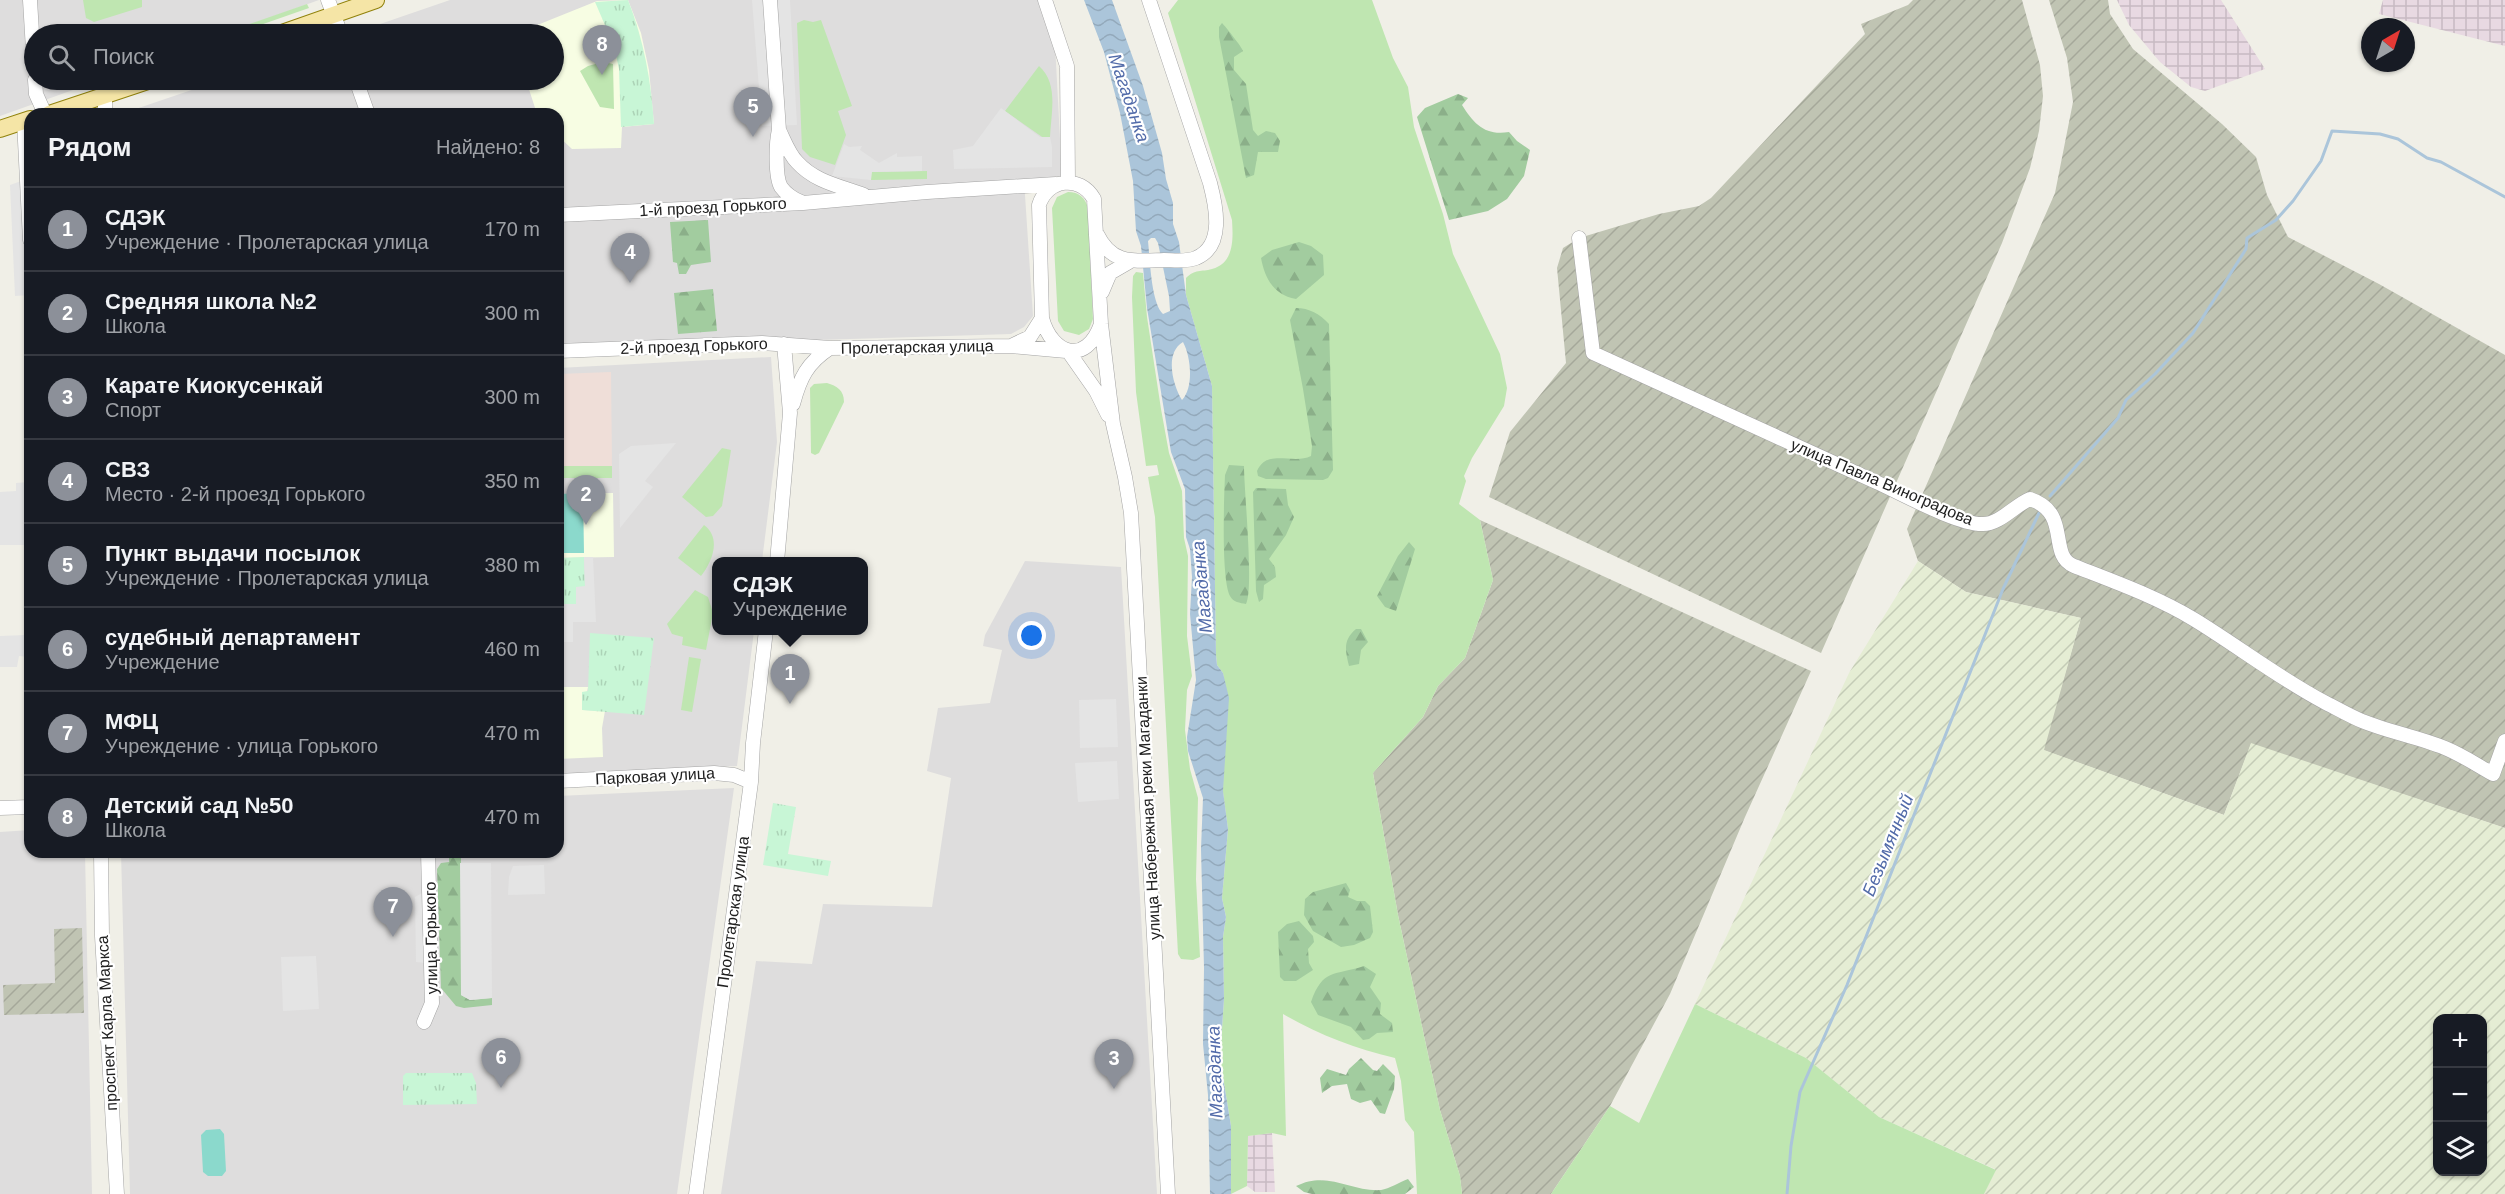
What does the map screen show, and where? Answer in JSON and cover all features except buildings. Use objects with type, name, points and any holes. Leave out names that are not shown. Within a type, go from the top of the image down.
[{"type":"main road","points":[[299,24],[331,8],[376,0]]},
{"type":"main road","points":[[65,108],[121,90]]},
{"type":"main road","points":[[0,129],[24,121]]},
{"type":"street","points":[[30,0],[31,24]]},
{"type":"street","points":[[763,204],[773,196],[778,181],[777,138],[779,129],[770,0]]},
{"type":"street","points":[[1045,0],[1067,66],[1064,183]]},
{"type":"street","points":[[1100,308],[1107,278],[1116,268],[1129,262],[1192,259],[1204,252],[1214,239],[1215,203],[1204,162],[1149,0]]},
{"type":"street","points":[[331,8],[337,24]]},
{"type":"street","points":[[37,90],[45,108]]},
{"type":"street","points":[[360,90],[366,108]]},
{"type":"street","points":[[105,95],[105,108]]},
{"type":"street","points":[[779,129],[793,157],[806,170],[828,183],[868,197],[1064,183]]},
{"type":"street","points":[[778,181],[784,191],[803,203]]},
{"type":"street","points":[[1042,318],[1039,205],[1045,192],[1064,183]]},
{"type":"street","name":"улица Набережная реки Магаданки","points":[[1064,183],[1084,187],[1090,193],[1096,213],[1101,324],[1113,424],[1125,477],[1134,554],[1168,1194]]},
{"type":"street","points":[[1011,188],[1030,199],[1038,216]]},
{"type":"street","name":"1-й проезд Горького","points":[[564,215],[803,203],[868,197]]},
{"type":"street","points":[[1096,232],[1103,246],[1119,258],[1129,262]]},
{"type":"street","name":"улица Павла Виноградова","points":[[1579,238],[1593,353],[1908,497],[1970,522],[1982,524],[1993,522],[2021,503],[2031,499],[2038,501],[2053,516],[2059,529],[2058,541],[2062,554],[2072,565],[2151,597],[2194,620],[2322,701],[2363,722],[2444,748],[2493,774],[2505,741]]},
{"type":"street","name":"улица Набережная реки Магаданки","points":[[1042,318],[1052,341],[1068,351],[1096,391],[1113,424]]},
{"type":"street","name":"Пролетарская улица","points":[[1011,346],[1030,337],[1042,318]]},
{"type":"street","points":[[1068,351],[1088,347],[1101,324]]},
{"type":"street","name":"2-й проезд Горького","points":[[564,351],[743,343],[830,348]]},
{"type":"street","name":"Пролетарская улица","points":[[777,557],[790,413],[784,344]]},
{"type":"street","name":"Пролетарская улица","points":[[790,413],[800,378],[810,364],[830,348],[1011,346],[1068,351]]},
{"type":"street","name":"Пролетарская улица","points":[[696,1194],[751,782],[753,743],[765,635]]},
{"type":"street","name":"Парковая улица","points":[[564,781],[714,773],[735,775],[751,782]]},
{"type":"street","points":[[0,808],[24,807]]},
{"type":"street","name":"проспект Карла Маркса","points":[[101,858],[102,936],[117,1194]]},
{"type":"street","name":"улица Горького","points":[[424,1022],[432,1003],[433,993],[428,858]]},
{"type":"shaded area","points":[[0,0],[319,0],[252,24],[24,24],[24,90],[73,90],[0,116]]},
{"type":"shaded area","points":[[450,0],[1040,0],[1055,44],[1062,176],[1024,180],[1033,316],[1024,327],[1011,334],[564,348],[564,108],[139,108],[192,90],[564,90],[564,24],[380,24]]},
{"type":"shaded area","points":[[628,0],[641,33],[649,70],[654,124],[622,127],[621,148],[572,149],[564,142],[564,108],[535,108],[529,90],[564,90],[564,24],[540,24],[597,1]]},
{"type":"shaded area","points":[[752,0],[790,0],[797,125],[762,126]]},
{"type":"shaded area","points":[[1913,0],[2022,0],[2040,65],[2043,96],[2039,131],[2030,168],[2002,243],[1821,653],[1489,497],[1510,432],[1566,363],[1557,268],[1563,248],[1579,238],[1659,214],[1699,206],[1711,198],[1865,34],[1861,24],[1908,5]]},
{"type":"shaded area","points":[[2049,0],[2108,0],[2110,14],[2133,49],[2222,124],[2256,157],[2267,195],[2288,237],[2379,284],[2505,355],[2505,828],[2251,744],[2224,815],[2043,750],[2081,618],[1966,592],[1918,561],[1907,529],[2055,193],[2073,102],[2067,58]]},
{"type":"shaded area","points":[[2117,0],[2221,0],[2265,69],[2205,91],[2191,87],[2160,62],[2129,25]]},
{"type":"shaded area","points":[[2383,0],[2505,0],[2505,46],[2415,23],[2415,18],[2395,18],[2379,14]]},
{"type":"shaded area","points":[[1001,108],[1040,137],[1050,137],[1052,167],[954,169],[953,150],[973,146]]},
{"type":"shaded area","points":[[844,144],[849,147],[862,146],[860,150],[879,163],[897,153],[897,157],[922,156],[922,171],[872,172],[871,180],[832,176]]},
{"type":"shaded area","points":[[24,180],[24,295],[15,296],[10,185]]},
{"type":"shaded area","points":[[771,357],[777,442],[763,557],[712,557],[712,635],[753,635],[737,766],[564,774],[564,368]]},
{"type":"shaded area","points":[[611,372],[612,466],[564,466],[564,374]]},
{"type":"shaded area","points":[[676,443],[645,481],[653,487],[620,528],[619,454],[631,446]]},
{"type":"shaded area","points":[[24,482],[24,545],[0,545],[0,492],[16,491],[16,483]]},
{"type":"shaded area","points":[[583,493],[584,553],[564,553],[564,494]]},
{"type":"shaded area","points":[[613,493],[614,557],[564,558],[564,494]]},
{"type":"shaded area","points":[[1480,520],[1811,671],[1745,817],[1670,994],[1610,1106],[1551,1194],[1462,1194],[1460,1176],[1440,1110],[1398,915],[1373,773],[1423,717],[1438,686],[1465,658],[1493,580]]},
{"type":"shaded area","points":[[584,557],[593,557],[596,622],[573,622],[573,642],[564,642],[564,604],[576,604],[576,587],[585,586]]},
{"type":"shaded area","points":[[1025,561],[1121,567],[1157,1194],[721,1194],[756,961],[812,964],[823,904],[932,907],[951,778],[927,771],[938,708],[990,703],[1002,650],[983,646],[985,635]]},
{"type":"shaded area","points":[[1918,561],[1966,592],[2081,618],[2044,750],[2224,815],[2251,743],[2505,828],[2505,1194],[1984,1194],[1995,1169],[1879,1117],[1806,1058],[1695,1004],[1849,673]]},
{"type":"shaded area","points":[[24,635],[24,657],[19,656],[17,667],[0,667],[0,636]]},
{"type":"shaded area","points":[[564,687],[588,687],[583,710],[605,711],[602,728],[603,757],[564,759]]},
{"type":"shaded area","points":[[1116,699],[1118,747],[1080,748],[1079,700]]},
{"type":"shaded area","points":[[1117,761],[1119,799],[1078,802],[1075,763]]},
{"type":"shaded area","points":[[734,788],[677,1194],[130,1194],[121,858],[564,858],[564,796]]},
{"type":"shaded area","points":[[24,830],[24,858],[85,858],[92,1194],[0,1194],[0,832]]},
{"type":"shaded area","points":[[460,863],[491,863],[492,998],[470,1000],[461,995]]},
{"type":"shaded area","points":[[544,865],[545,894],[508,895],[509,877],[513,866]]},
{"type":"shaded area","points":[[424,892],[425,963],[416,962],[415,897]]},
{"type":"shaded area","points":[[82,928],[84,1013],[4,1015],[3,985],[55,983],[54,929]]},
{"type":"shaded area","points":[[316,956],[319,1009],[283,1011],[281,957]]},
{"type":"shaded area","points":[[220,1129],[224,1134],[226,1171],[222,1176],[208,1176],[203,1172],[201,1135],[206,1130]]},
{"type":"shaded area","points":[[1272,1133],[1275,1192],[1255,1192],[1247,1186],[1248,1136]]},
{"type":"green space","points":[[83,0],[142,0],[142,7],[94,22],[86,18]]},
{"type":"green space","points":[[628,0],[646,61],[654,124],[621,127],[619,69],[614,46],[595,2]]},
{"type":"green space","points":[[1178,0],[1372,0],[1393,58],[1408,87],[1414,127],[1443,214],[1453,254],[1500,354],[1507,388],[1504,406],[1472,458],[1464,476],[1466,481],[1459,504],[1480,520],[1493,580],[1465,658],[1438,686],[1423,717],[1373,773],[1398,915],[1440,1110],[1460,1176],[1462,1194],[1417,1194],[1414,1132],[1405,1120],[1401,1081],[1395,1058],[1337,1040],[1283,1014],[1286,1136],[1272,1133],[1248,1136],[1247,1186],[1231,1194],[1231,1126],[1220,1059],[1224,999],[1223,937],[1226,917],[1222,898],[1228,829],[1223,792],[1224,680],[1223,673],[1217,665],[1216,655],[1212,386],[1186,295],[1186,278],[1195,272],[1220,266],[1225,261],[1231,249],[1232,220],[1168,13]]},
{"type":"green space","points":[[307,4],[309,8],[263,24],[250,24]]},
{"type":"green space","points":[[804,20],[813,22],[821,20],[852,106],[838,111],[846,135],[835,165],[810,157],[802,149],[797,23]]},
{"type":"green space","points":[[1222,23],[1243,51],[1234,57],[1234,70],[1246,84],[1253,130],[1258,136],[1266,131],[1275,133],[1280,141],[1278,152],[1258,152],[1254,175],[1246,178],[1219,37],[1219,27]]},
{"type":"green space","points":[[603,62],[613,64],[614,109],[600,107],[580,71]]},
{"type":"green space","points":[[1039,66],[1045,73],[1052,90],[1050,137],[1045,139],[1005,111]]},
{"type":"green space","points":[[1458,94],[1468,98],[1462,105],[1481,127],[1493,132],[1509,132],[1530,150],[1524,176],[1507,199],[1488,211],[1449,220],[1417,117],[1425,108]]},
{"type":"green space","points":[[927,171],[927,179],[871,180],[871,172]]},
{"type":"green space","points":[[1068,192],[1081,196],[1088,209],[1093,319],[1089,329],[1079,335],[1064,331],[1058,321],[1052,208],[1057,197]]},
{"type":"green space","points":[[708,220],[711,262],[691,265],[686,274],[679,274],[677,263],[673,262],[670,222]]},
{"type":"green space","points":[[1299,242],[1311,246],[1323,255],[1324,275],[1296,299],[1276,290],[1265,273],[1261,258],[1272,250]]},
{"type":"green space","points":[[1136,272],[1143,273],[1147,317],[1161,409],[1169,453],[1182,491],[1184,538],[1188,556],[1187,636],[1192,676],[1187,690],[1185,730],[1190,769],[1198,798],[1196,879],[1200,957],[1193,960],[1181,959],[1178,954],[1155,517],[1148,477],[1159,475],[1157,465],[1146,466],[1136,392],[1132,297],[1133,276]]},
{"type":"green space","points":[[713,289],[717,331],[678,334],[674,293]]},
{"type":"green space","points":[[1296,308],[1314,312],[1329,324],[1333,470],[1328,478],[1323,480],[1266,479],[1258,476],[1257,471],[1267,460],[1311,456],[1312,446],[1290,320]]},
{"type":"green space","points":[[827,383],[839,389],[843,394],[844,402],[819,453],[815,455],[811,453],[810,388],[814,384]]},
{"type":"green space","points":[[722,448],[731,450],[722,506],[713,516],[706,517],[682,497]]},
{"type":"green space","points":[[1229,465],[1244,466],[1249,560],[1246,604],[1231,598],[1225,573],[1225,475]]},
{"type":"green space","points":[[564,466],[612,466],[612,478],[564,478]]},
{"type":"green space","points":[[1256,488],[1286,489],[1288,505],[1294,517],[1286,535],[1269,559],[1275,567],[1276,577],[1264,585],[1263,599],[1259,602],[1256,591],[1253,492]]},
{"type":"green space","points":[[704,525],[713,536],[714,543],[712,557],[701,576],[678,558]]},
{"type":"green space","points":[[1409,542],[1415,549],[1396,611],[1385,607],[1377,596],[1398,556]]},
{"type":"green space","points":[[584,557],[585,587],[576,604],[564,604],[564,558]]},
{"type":"green space","points":[[695,590],[708,597],[712,618],[706,650],[682,645],[683,637],[672,634],[667,624]]},
{"type":"green space","points":[[1356,629],[1361,629],[1368,642],[1361,650],[1359,664],[1349,666],[1346,646],[1349,637]]},
{"type":"green space","points":[[590,633],[654,638],[644,715],[582,710],[582,692],[588,691]]},
{"type":"green space","points":[[689,657],[701,659],[692,712],[681,710]]},
{"type":"green space","points":[[773,803],[796,807],[788,854],[831,861],[828,876],[763,865]]},
{"type":"green space","points":[[449,858],[461,858],[461,995],[470,1000],[492,998],[492,1005],[464,1008],[456,1006],[441,988],[437,869],[441,863],[449,862]]},
{"type":"green space","points":[[1346,883],[1350,890],[1348,897],[1357,901],[1365,901],[1370,906],[1373,932],[1370,938],[1354,945],[1341,947],[1313,931],[1304,915],[1305,899],[1313,892]]},
{"type":"green space","points":[[1299,921],[1313,936],[1314,942],[1308,949],[1309,963],[1313,970],[1296,981],[1284,981],[1280,977],[1278,932],[1287,924]]},
{"type":"green space","points":[[1364,966],[1376,974],[1370,987],[1381,1003],[1380,1014],[1392,1023],[1393,1032],[1377,1033],[1363,1040],[1351,1027],[1318,1015],[1311,1002],[1315,991],[1325,978]]},
{"type":"green space","points":[[1695,1004],[1806,1058],[1879,1117],[1996,1170],[1984,1194],[1551,1194],[1610,1106],[1639,1123]]},
{"type":"green space","points":[[1361,1058],[1373,1070],[1377,1071],[1383,1064],[1395,1076],[1394,1089],[1385,1114],[1380,1113],[1371,1100],[1360,1103],[1351,1099],[1347,1084],[1332,1086],[1322,1093],[1320,1078],[1327,1069],[1346,1075]]},
{"type":"green space","points":[[406,1073],[472,1073],[476,1083],[477,1104],[403,1105],[403,1076]]},
{"type":"green space","points":[[1408,1179],[1414,1187],[1405,1194],[1312,1194],[1296,1186],[1319,1180],[1381,1190]]},
{"type":"water","name":"Магаданка","points":[[1084,0],[1112,0],[1143,86],[1173,203],[1173,224],[1179,242],[1186,295],[1212,386],[1216,655],[1217,665],[1223,673],[1229,698],[1223,791],[1228,829],[1222,898],[1226,917],[1223,937],[1224,999],[1220,1059],[1231,1126],[1231,1194],[1210,1194],[1208,1095],[1203,1044],[1201,849],[1203,798],[1188,751],[1187,737],[1196,680],[1190,614],[1192,577],[1190,549],[1186,537],[1185,489],[1171,452],[1147,308],[1141,246],[1136,231],[1133,181],[1120,113],[1104,52]],"holes":[[[1155,238],[1158,243],[1169,296],[1170,311],[1163,314],[1156,300],[1152,280],[1148,241]],[[1183,342],[1188,356],[1190,380],[1182,400],[1173,378],[1172,361],[1177,347]]]},
{"type":"waterway","name":"Безымянный","points":[[2050,496],[2118,418],[2126,400],[2155,374],[2193,333],[2246,249],[2247,238],[2276,220],[2293,201],[2321,161],[2332,131],[2380,134],[2398,139],[2427,158],[2441,162],[2505,197]]},
{"type":"waterway","name":"Безымянный","points":[[1787,1194],[1791,1146],[1800,1092],[1847,985],[2003,589],[2039,513]]},
{"type":"place","name":"Детский сад №50","points":[[602,75]]},
{"type":"place","name":"Пункт выдачи посылок","points":[[753,137]]},
{"type":"place","name":"СВЗ","points":[[630,283]]},
{"type":"place","name":"Средняя школа №2","points":[[586,525]]},
{"type":"place","name":"СДЭК","points":[[790,704]]},
{"type":"place","name":"МФЦ","points":[[393,937]]},
{"type":"place","name":"судебный департамент","points":[[501,1088]]},
{"type":"place","name":"Карате Киокусенкай","points":[[1114,1089]]}]
